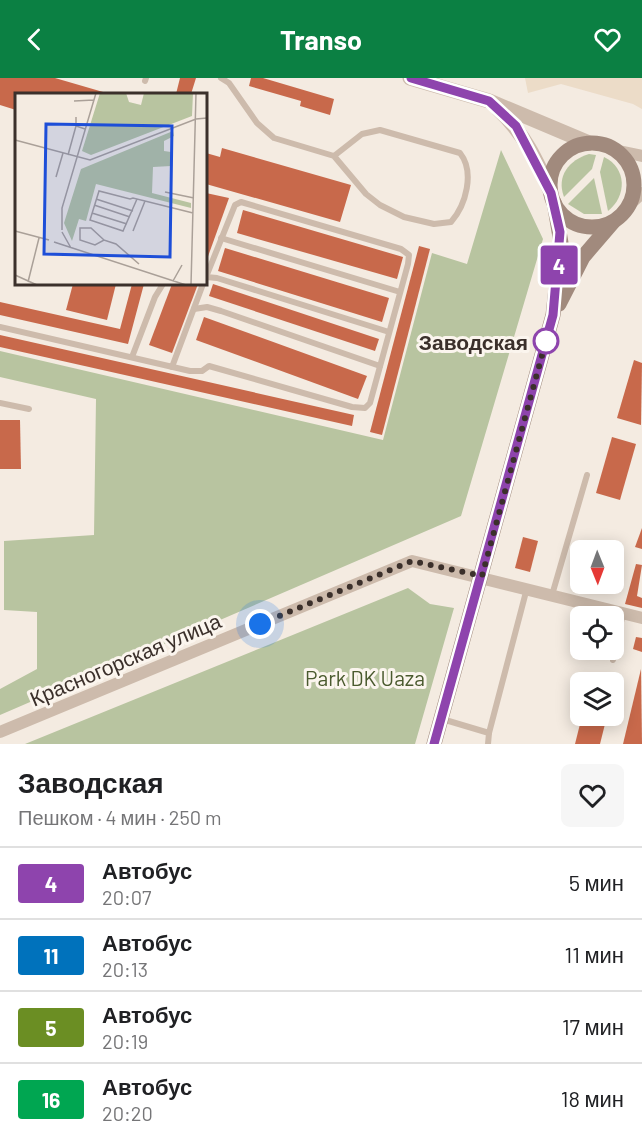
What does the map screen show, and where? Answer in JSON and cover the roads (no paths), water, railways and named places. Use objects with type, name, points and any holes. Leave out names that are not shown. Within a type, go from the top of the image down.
[{"type":"main road","points":[[434,744],[553,315],[561,243],[552,197],[551,176],[561,156],[579,145],[589,142],[619,151],[632,171],[635,183],[629,206],[583,257],[553,315]]},
{"type":"main road","points":[[552,197],[565,217],[584,226],[594,227],[614,221]]},
{"type":"street","points":[[410,78],[489,101],[589,142]]},
{"type":"street","points":[[489,101],[516,126],[552,197]]},
{"type":"street","points":[[619,151],[642,156]]},
{"type":"street","points":[[629,206],[642,193]]},
{"type":"street","name":"Красногорская улица","points":[[0,732],[412,561],[482,576],[593,606]]},
{"type":"street","name":"Красногорская улица","points":[[624,614],[642,618]]},
{"type":"lane","points":[[221,78],[229,83],[256,123],[274,138],[334,156],[366,194],[404,218],[434,224],[451,222],[458,214],[468,178],[466,161],[460,153],[380,130],[362,134],[334,156]]},
{"type":"lane","points":[[0,327],[172,367],[202,371],[209,366],[352,407],[365,408],[369,403],[380,366],[409,255],[401,249],[241,202],[234,205],[207,274]]},
{"type":"lane","points":[[221,238],[400,292]]},
{"type":"lane","points":[[207,277],[217,278],[389,332]]},
{"type":"lane","points":[[132,357],[155,297],[162,285]]},
{"type":"lane","points":[[172,367],[203,285]]},
{"type":"lane","points":[[194,309],[207,307],[221,311],[380,366]]},
{"type":"lane","points":[[0,403],[29,409]]},
{"type":"lane","points":[[552,595],[587,475]]},
{"type":"lane","points":[[488,744],[528,588]]},
{"type":"lane","points":[[442,719],[489,733]]},
{"type":"place","name":"Заводская","points":[[546,341]]},
{"type":"park label","name":"Park DK Uaza","points":[[365,677]]}]
